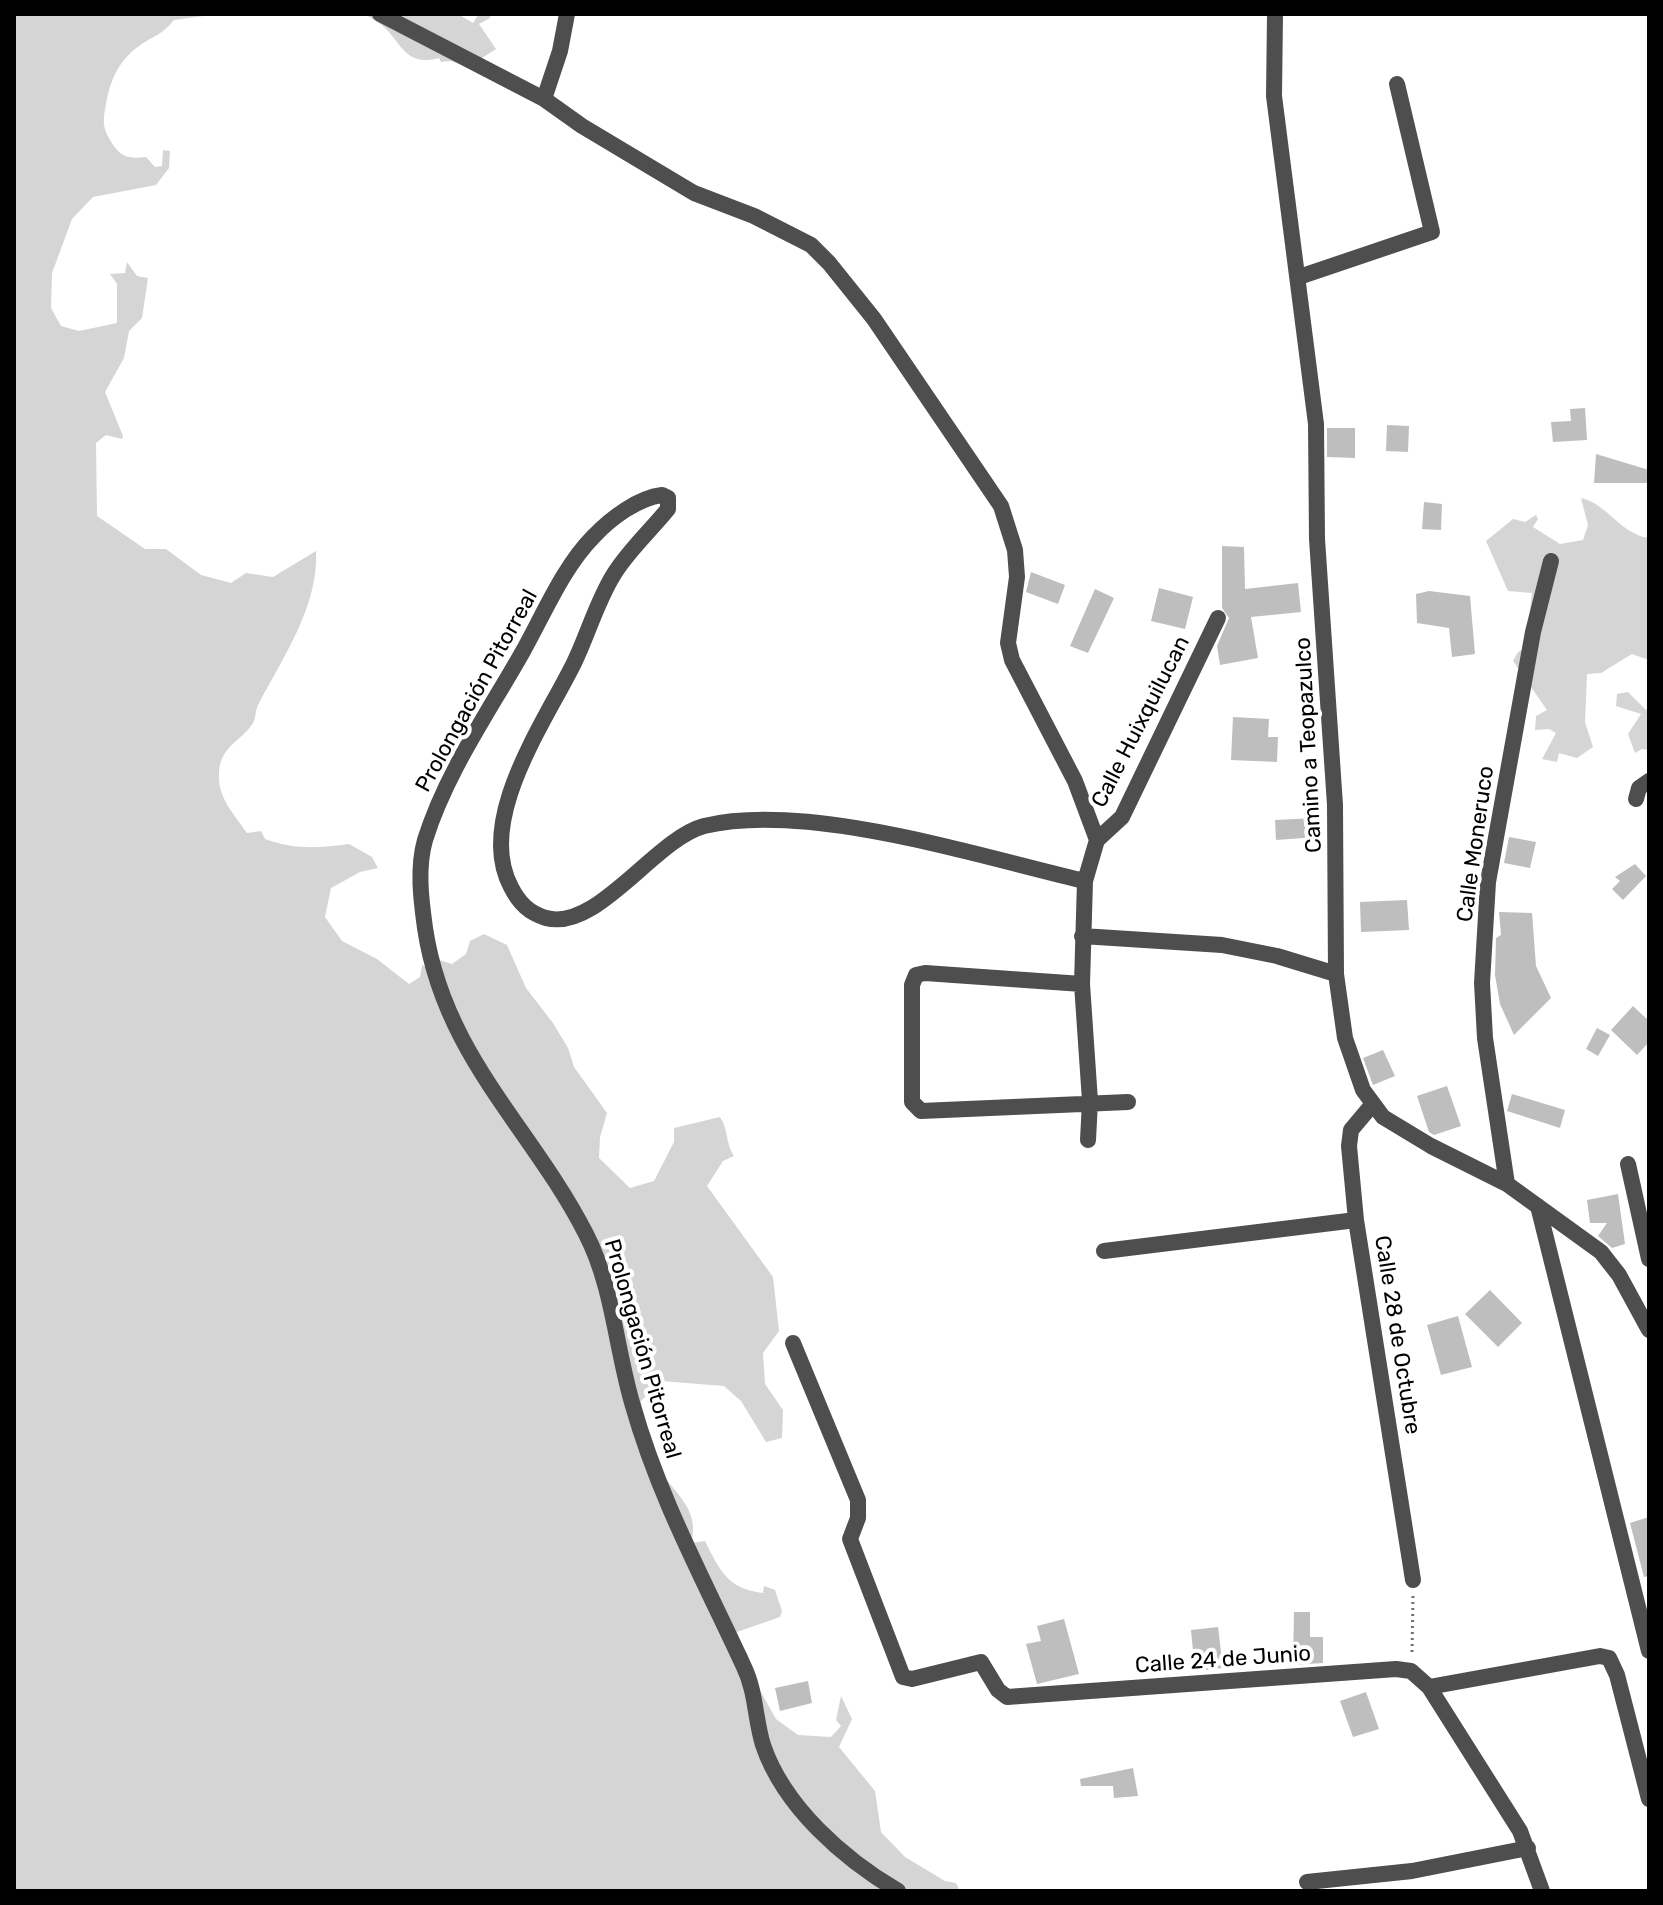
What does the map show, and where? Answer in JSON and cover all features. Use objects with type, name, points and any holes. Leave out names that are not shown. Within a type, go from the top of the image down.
[{"type":"street","points":[[380,14],[544,99],[628,155],[694,193],[754,216],[811,245],[874,319],[1001,506],[1015,550],[1017,577],[1008,643],[1012,660],[1075,781],[1097,840],[1085,881],[1077,984],[1090,1101],[1088,1140]]},
{"type":"street","points":[[544,99],[560,51],[567,14]]},
{"type":"street","name":"Camino a Teopazulco","points":[[1275,14],[1274,96],[1299,277],[1318,457],[1317,539],[1329,680],[1338,864],[1336,974],[1345,1038],[1372,1105]]},
{"type":"street","points":[[1299,277],[1432,232],[1397,84]]},
{"type":"street","name":"Prolongación Pitorreal","points":[[898,1891],[854,1864],[829,1842],[771,1766],[761,1741],[754,1694],[746,1670],[690,1560],[636,1419],[599,1266],[588,1236],[488,1088],[452,1015],[429,955],[420,862],[449,783],[575,559],[611,520],[644,500],[662,495],[668,498],[668,509],[612,577],[575,661],[517,775],[502,830],[501,853],[507,879],[519,901],[531,912],[549,919],[569,917],[604,898],[679,837],[703,827],[759,821],[810,822],[858,829],[1085,881]]},
{"type":"street","name":"Calle Moneruco","points":[[1507,1184],[1485,1038],[1482,983],[1488,882],[1533,632],[1551,561]]},
{"type":"street","name":"Calle Huixquilucan","points":[[1097,840],[1122,817],[1218,618]]},
{"type":"street","points":[[1636,799],[1639,788],[1649,781]]},
{"type":"street","points":[[1082,936],[1222,945],[1277,956],[1336,974]]},
{"type":"street","points":[[1077,984],[925,973],[916,975],[912,985],[911,1096],[915,1108],[921,1111],[1090,1101],[1128,1102]]},
{"type":"street","points":[[1372,1105],[1383,1117],[1431,1146],[1507,1184],[1601,1252],[1619,1275],[1649,1330]]},
{"type":"street","name":"Calle 28 de Octubre","points":[[1372,1105],[1351,1130],[1349,1146],[1356,1220],[1413,1580]]},
{"type":"street","points":[[1628,1164],[1649,1259]]},
{"type":"street","points":[[1538,1206],[1649,1651]]},
{"type":"street","points":[[1104,1251],[1356,1220]]},
{"type":"street","name":"Calle 24 de Junio","points":[[793,1343],[858,1500],[858,1518],[850,1539],[903,1677],[912,1679],[981,1662],[998,1690],[1013,1697],[1396,1669],[1411,1671]]},
{"type":"street","points":[[1429,1687],[1600,1656],[1609,1658],[1617,1675],[1649,1799]]},
{"type":"street","points":[[1411,1671],[1429,1687],[1528,1848],[1542,1891]]},
{"type":"street","points":[[1307,1882],[1412,1871],[1528,1848]]},
{"type":"path","points":[[1411,1671],[1413,1580]]},
{"type":"shaded area","points":[[14,14],[218,14],[174,20],[120,65],[105,109],[107,135],[121,153],[129,157],[146,157],[155,167],[162,166],[163,150],[170,151],[169,168],[156,185],[93,197],[72,219],[52,273],[51,308],[61,326],[79,331],[117,323],[117,284],[110,274],[125,273],[127,262],[137,276],[148,278],[142,318],[129,331],[124,358],[105,392],[123,436],[122,439],[106,435],[96,443],[97,516],[145,549],[166,549],[201,575],[231,583],[246,573],[273,577],[316,551],[312,592],[305,612],[288,651],[258,705],[253,723],[223,756],[219,782],[227,805],[247,833],[261,831],[265,839],[296,846],[349,844],[372,857],[378,868],[360,872],[331,888],[325,917],[342,941],[377,959],[409,984],[420,977],[422,965],[434,969],[436,959],[452,964],[466,954],[470,941],[484,934],[507,945],[526,988],[553,1023],[568,1048],[574,1067],[607,1113],[600,1137],[599,1158],[630,1188],[654,1181],[674,1142],[674,1128],[720,1117],[734,1156],[723,1161],[707,1186],[773,1277],[779,1331],[763,1353],[765,1384],[783,1410],[782,1438],[766,1442],[741,1401],[724,1386],[661,1381],[641,1401],[650,1448],[661,1472],[688,1509],[693,1530],[691,1543],[705,1541],[721,1570],[733,1583],[763,1593],[764,1586],[775,1590],[782,1611],[780,1617],[734,1633],[747,1653],[757,1685],[776,1719],[798,1735],[831,1737],[841,1726],[836,1720],[841,1696],[852,1719],[839,1747],[875,1791],[881,1832],[905,1857],[945,1881],[956,1883],[960,1891],[14,1891]]},
{"type":"shaded area","points":[[365,14],[458,14],[473,23],[478,15],[490,14],[490,18],[479,24],[496,49],[468,67],[451,61],[441,62],[439,58],[421,60],[408,54],[385,28]]},
{"type":"shaded area","points":[[1581,498],[1599,506],[1630,531],[1649,538],[1649,660],[1632,654],[1601,673],[1587,674],[1585,722],[1593,747],[1577,758],[1559,753],[1557,762],[1542,759],[1556,733],[1549,729],[1535,730],[1536,716],[1547,710],[1513,661],[1518,652],[1533,644],[1528,626],[1532,593],[1508,591],[1486,541],[1513,519],[1525,522],[1536,515],[1538,519],[1533,527],[1560,544],[1583,540],[1588,525]]},
{"type":"shaded area","points":[[1628,692],[1646,710],[1649,708],[1649,750],[1642,749],[1635,753],[1628,734],[1641,714],[1616,706],[1617,694]]},
{"type":"building","points":[[1585,408],[1587,440],[1553,442],[1551,422],[1571,421],[1570,409]]},
{"type":"building","points":[[1387,425],[1409,426],[1408,452],[1386,451]]},
{"type":"building","points":[[1327,428],[1355,428],[1355,458],[1327,457]]},
{"type":"building","points":[[1596,454],[1649,470],[1649,483],[1594,483]]},
{"type":"building","points":[[1424,502],[1442,504],[1441,530],[1422,529]]},
{"type":"building","points":[[1222,546],[1244,547],[1245,589],[1298,583],[1301,612],[1251,617],[1258,658],[1220,665],[1217,646],[1229,618],[1222,608]]},
{"type":"building","points":[[1031,572],[1065,585],[1058,604],[1026,592]]},
{"type":"building","points":[[1159,588],[1193,597],[1185,629],[1151,621]]},
{"type":"building","points":[[1095,589],[1114,598],[1088,653],[1070,646]]},
{"type":"building","points":[[1429,591],[1470,596],[1475,654],[1452,657],[1449,628],[1417,623],[1416,594]]},
{"type":"building","points":[[1233,717],[1269,719],[1268,737],[1278,737],[1277,762],[1231,760]]},
{"type":"building","points":[[1316,818],[1317,837],[1276,840],[1275,820]]},
{"type":"building","points":[[1509,837],[1536,842],[1530,868],[1504,863]]},
{"type":"building","points":[[1635,864],[1646,876],[1623,900],[1612,889],[1620,881],[1615,877]]},
{"type":"building","points":[[1407,900],[1409,930],[1361,932],[1360,902]]},
{"type":"building","points":[[1499,912],[1532,913],[1536,966],[1551,998],[1514,1035],[1500,1004],[1495,975],[1496,938],[1501,935]]},
{"type":"building","points":[[1633,1006],[1649,1021],[1649,1042],[1637,1055],[1611,1030]]},
{"type":"building","points":[[1597,1028],[1610,1035],[1598,1056],[1586,1049]]},
{"type":"building","points":[[1383,1050],[1395,1076],[1373,1085],[1363,1058]]},
{"type":"building","points":[[1447,1086],[1461,1126],[1434,1135],[1429,1132],[1417,1096]]},
{"type":"building","points":[[1512,1094],[1565,1110],[1560,1128],[1507,1111]]},
{"type":"building","points":[[1618,1194],[1625,1244],[1612,1248],[1598,1236],[1607,1223],[1590,1223],[1587,1200]]},
{"type":"building","points":[[1490,1290],[1522,1323],[1498,1347],[1465,1314]]},
{"type":"building","points":[[1458,1316],[1472,1367],[1441,1375],[1427,1325]]},
{"type":"building","points":[[1649,1517],[1649,1576],[1644,1577],[1630,1523]]},
{"type":"building","points":[[1294,1612],[1310,1612],[1310,1637],[1323,1637],[1323,1663],[1293,1665]]},
{"type":"building","points":[[1064,1619],[1079,1674],[1037,1684],[1026,1644],[1041,1641],[1037,1626]]},
{"type":"building","points":[[1218,1627],[1223,1668],[1195,1671],[1191,1630]]},
{"type":"building","points":[[808,1681],[812,1703],[780,1711],[775,1688]]},
{"type":"building","points":[[1366,1692],[1379,1729],[1353,1737],[1340,1701]]},
{"type":"building","points":[[1133,1768],[1138,1796],[1114,1798],[1113,1786],[1081,1786],[1080,1779]]}]
